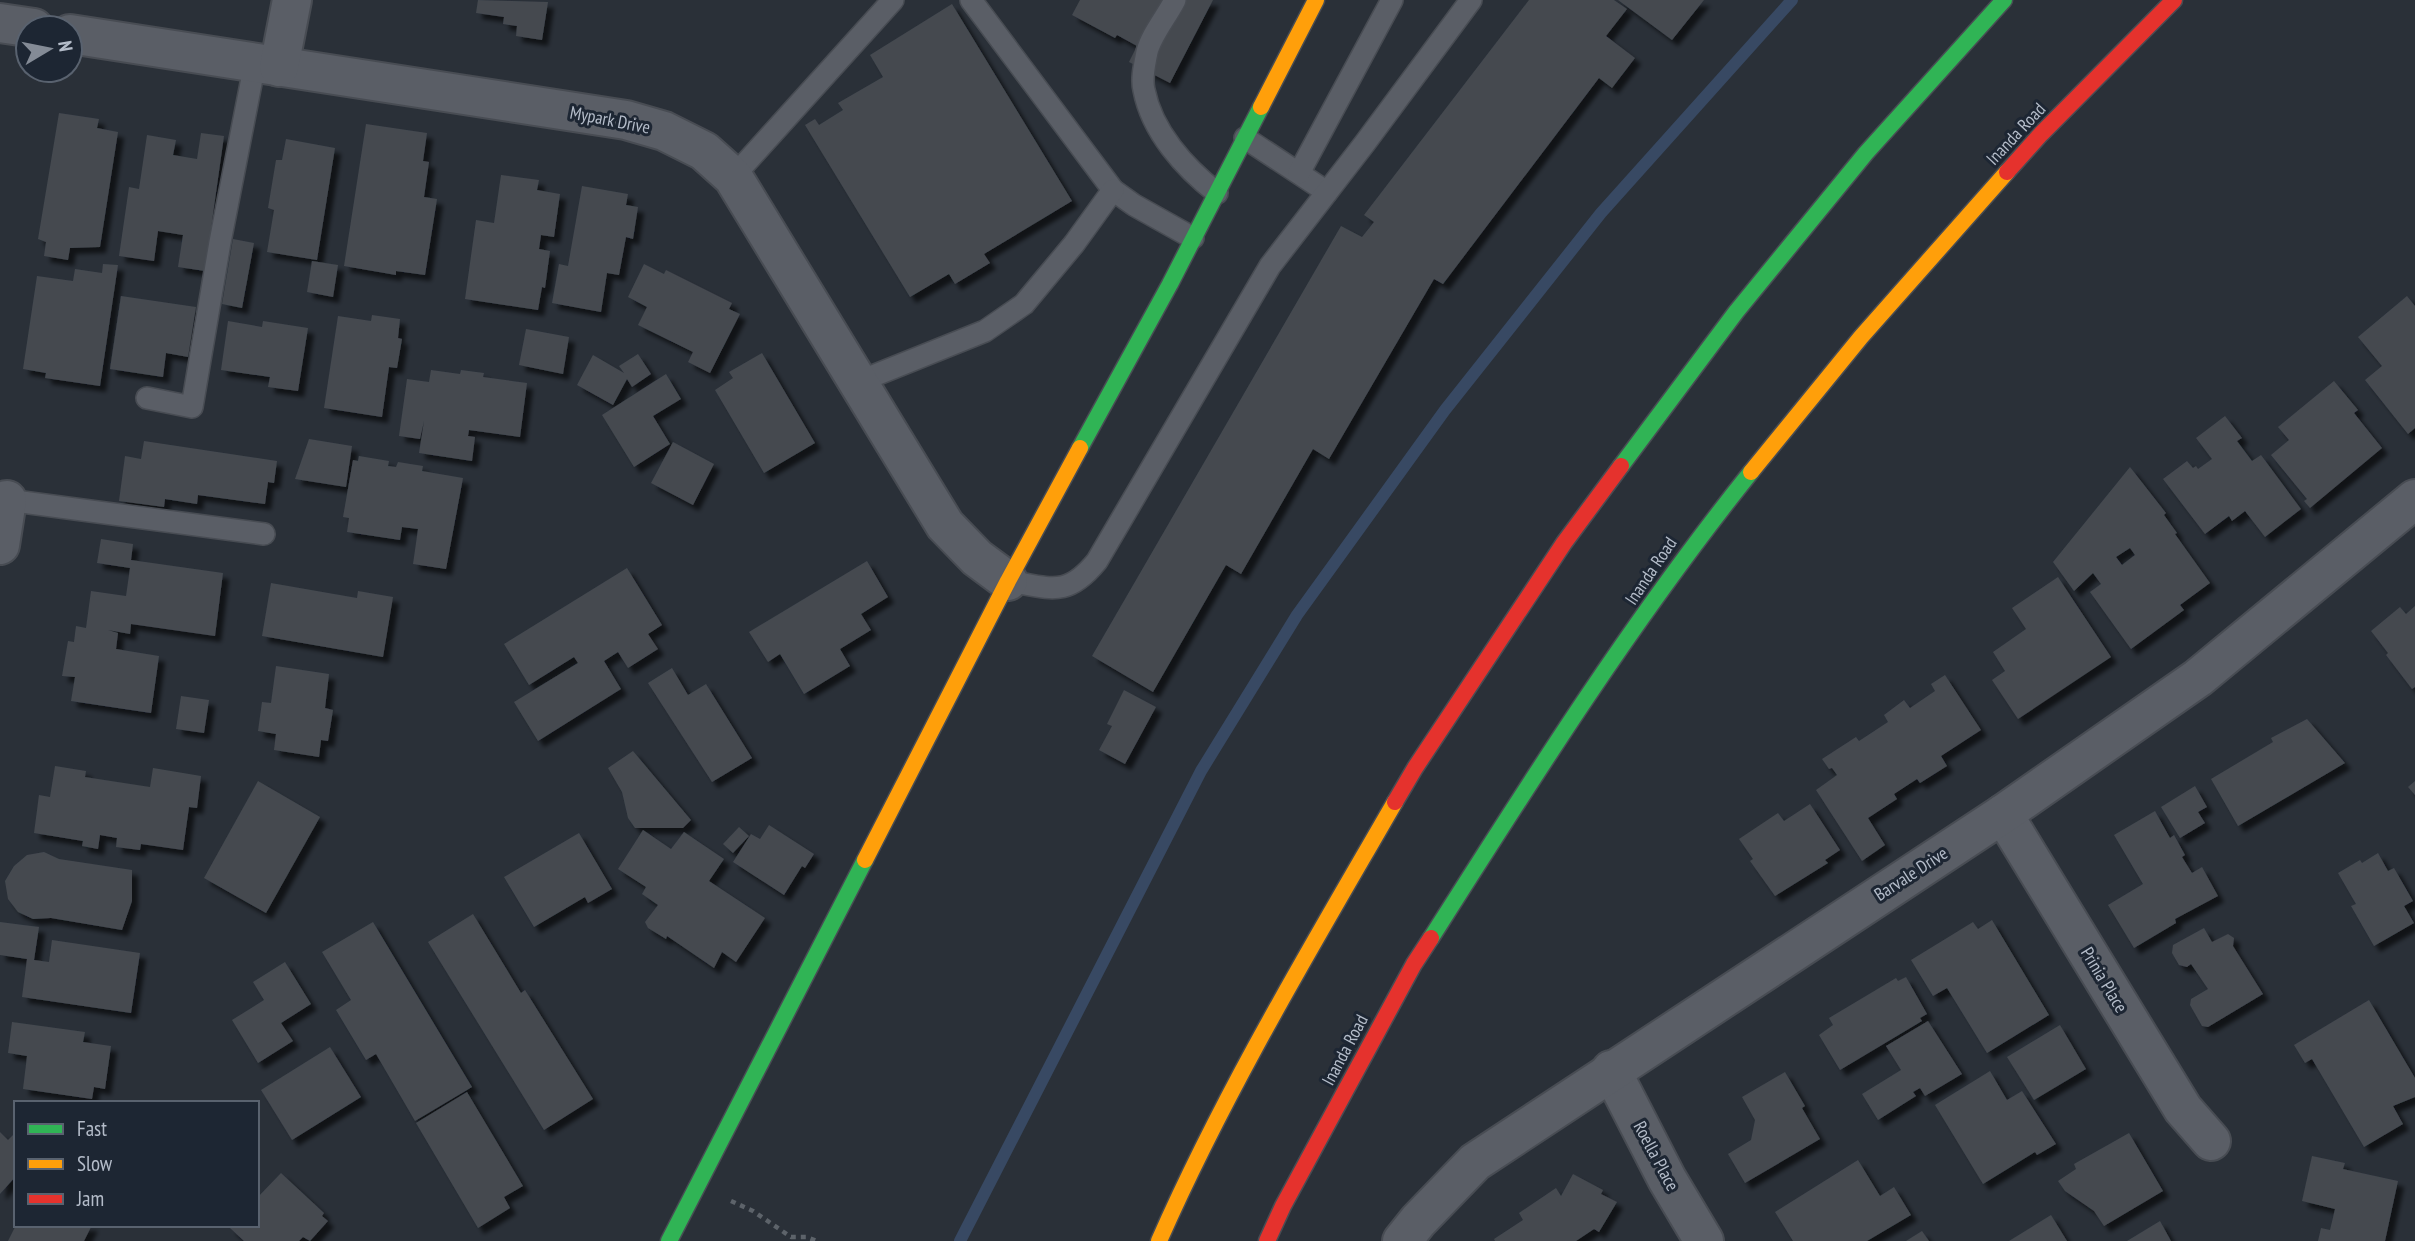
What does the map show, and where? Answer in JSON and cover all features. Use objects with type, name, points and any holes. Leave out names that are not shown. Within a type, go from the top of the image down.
[{"type":"main road","points":[[669,1241],[1008,582],[1217,193],[1316,0]]},
{"type":"main road","points":[[1159,1241],[1185,1182],[1324,925],[1415,768],[1564,543],[1736,312],[1866,153],[2004,0]]},
{"type":"main road","name":"Inanda Road","points":[[1267,1241],[1283,1206],[1414,964],[1523,793],[1693,544],[1861,337],[2040,134],[2174,0]]},
{"type":"street","points":[[267,65],[292,0]]},
{"type":"street","name":"Mypark Drive","points":[[84,36],[626,120],[664,131],[704,151],[733,177],[945,526],[977,558],[1008,582]]},
{"type":"street","name":"Barvale Drive","points":[[1402,1241],[1475,1162],[2003,814],[2198,678],[2415,499]]},
{"type":"street","points":[[0,545],[7,500]]},
{"type":"street","name":"Prinia Place","points":[[2003,814],[2183,1109],[2211,1141]]},
{"type":"street","name":"Roella Place","points":[[1611,1070],[1667,1179],[1704,1241]]},
{"type":"lane","points":[[733,177],[893,0]]},
{"type":"lane","points":[[971,0],[1113,190],[1193,238]]},
{"type":"lane","points":[[1175,0],[1148,49],[1143,87],[1150,111],[1171,146],[1192,174],[1217,193]]},
{"type":"lane","points":[[1299,173],[1392,0]]},
{"type":"lane","points":[[1008,582],[1062,588],[1084,577],[1097,561],[1270,266],[1471,0]]},
{"type":"lane","points":[[147,398],[192,407],[220,242],[267,65]]},
{"type":"lane","points":[[1245,138],[1327,192]]},
{"type":"lane","points":[[858,382],[985,331],[1024,304],[1074,244],[1113,190]]},
{"type":"lane","points":[[7,500],[264,534]]},
{"type":"path","points":[[698,1185],[752,1211],[791,1237],[806,1237],[817,1241]]},
{"type":"building","points":[[478,0],[548,2],[542,40],[516,36],[517,26],[503,24],[504,17],[476,13]]},
{"type":"building","points":[[1080,0],[1213,0],[1170,83],[1129,62],[1137,46],[1117,35],[1115,38],[1072,15]]},
{"type":"building","points":[[1529,0],[1614,0],[1627,9],[1606,36],[1635,58],[1612,88],[1599,78],[1443,284],[1434,279],[1329,459],[1313,449],[1241,574],[1226,565],[1153,692],[1092,656],[1341,226],[1362,237],[1374,222],[1364,215]]},
{"type":"building","points":[[1618,0],[1704,0],[1672,40]]},
{"type":"building","points":[[952,4],[1072,201],[984,254],[990,263],[955,284],[949,274],[910,297],[805,125],[815,119],[819,125],[843,110],[838,103],[883,77],[870,55]]},
{"type":"building","points":[[59,113],[99,119],[97,128],[118,132],[100,247],[70,248],[68,260],[44,256],[46,242],[38,239]]},
{"type":"building","points":[[366,124],[427,133],[423,161],[429,162],[424,197],[437,199],[425,275],[396,271],[396,275],[344,266]]},
{"type":"building","points":[[201,133],[224,136],[205,271],[178,267],[183,235],[158,231],[154,261],[119,256],[129,187],[139,189],[147,135],[176,140],[173,155],[197,159]]},
{"type":"building","points":[[286,139],[335,148],[317,260],[267,252],[274,210],[268,208],[276,160],[282,160]]},
{"type":"building","points":[[501,175],[539,180],[537,190],[560,194],[554,237],[541,235],[539,249],[550,251],[545,288],[542,287],[538,310],[465,299],[476,220],[494,223]]},
{"type":"building","points":[[582,186],[628,194],[626,205],[638,207],[633,239],[626,237],[619,275],[607,273],[601,312],[552,303],[559,264],[568,266]]},
{"type":"building","points":[[233,239],[254,243],[242,308],[222,304]]},
{"type":"building","points":[[312,261],[338,265],[333,297],[307,292]]},
{"type":"building","points":[[103,264],[118,265],[100,386],[45,378],[46,373],[23,369],[37,276],[73,281],[75,269],[102,273]]},
{"type":"building","points":[[644,264],[664,274],[666,270],[732,303],[729,309],[740,314],[710,373],[688,362],[693,352],[638,325],[647,307],[628,297]]},
{"type":"building","points":[[121,296],[196,307],[188,357],[166,353],[163,377],[110,369]]},
{"type":"building","points":[[2407,296],[2415,306],[2415,428],[2408,434],[2365,380],[2382,366],[2358,337]]},
{"type":"building","points":[[372,315],[400,319],[398,338],[402,339],[397,368],[389,367],[382,417],[324,408],[338,316],[371,321]]},
{"type":"building","points":[[228,321],[262,327],[263,321],[308,328],[298,391],[268,387],[270,377],[221,370]]},
{"type":"building","points":[[526,329],[569,337],[563,374],[519,365]]},
{"type":"building","points":[[762,353],[815,443],[764,473],[715,390],[733,378],[729,372]]},
{"type":"building","points":[[638,354],[651,374],[632,387],[627,379],[613,405],[577,385],[593,355],[624,373],[619,366]]},
{"type":"building","points":[[431,370],[460,374],[461,370],[484,373],[483,377],[527,383],[520,437],[469,430],[468,436],[475,437],[472,461],[419,453],[424,421],[420,439],[399,436],[407,379],[429,382]]},
{"type":"building","points":[[666,374],[681,399],[653,416],[670,444],[634,467],[602,415]]},
{"type":"building","points":[[2334,381],[2358,410],[2354,413],[2382,448],[2310,508],[2304,501],[2307,499],[2271,455],[2289,440],[2278,427]]},
{"type":"building","points":[[2225,416],[2242,438],[2237,441],[2252,461],[2261,455],[2301,509],[2265,537],[2245,511],[2232,521],[2229,516],[2205,534],[2163,479],[2187,461],[2193,468],[2196,466],[2198,469],[2212,459],[2196,438]]},
{"type":"building","points":[[309,439],[352,446],[346,487],[295,479]]},
{"type":"building","points":[[144,441],[277,461],[274,483],[268,482],[265,504],[198,495],[197,504],[165,499],[164,507],[119,501],[125,456],[141,459]]},
{"type":"building","points":[[673,442],[714,464],[693,505],[651,483]]},
{"type":"building","points":[[359,456],[389,461],[388,466],[396,467],[398,462],[423,466],[422,471],[463,478],[446,569],[413,564],[418,529],[402,527],[400,540],[347,532],[349,518],[343,517],[353,460],[358,461]]},
{"type":"building","points":[[2130,467],[2166,513],[2164,515],[2177,533],[2175,534],[2210,583],[2180,605],[2184,610],[2131,649],[2090,592],[2101,584],[2093,573],[2074,591],[2053,562]],"holes":[[[2130,548],[2135,555],[2122,565],[2116,557]]]},
{"type":"building","points":[[101,539],[133,544],[131,560],[223,573],[215,636],[131,624],[130,634],[108,630],[118,633],[116,649],[159,656],[151,713],[71,701],[75,677],[62,676],[68,641],[74,642],[76,626],[86,628],[91,591],[126,596],[130,568],[97,563]]},
{"type":"building","points":[[867,561],[888,597],[861,614],[871,630],[840,649],[850,666],[804,694],[780,654],[768,662],[749,632]]},
{"type":"building","points":[[627,568],[662,625],[648,634],[658,649],[628,668],[618,652],[604,661],[621,689],[538,741],[514,702],[578,663],[574,657],[529,685],[504,644]]},
{"type":"building","points":[[2058,577],[2111,657],[2018,719],[1992,680],[2005,671],[1993,652],[2026,629],[2012,608]]},
{"type":"building","points":[[271,583],[357,598],[358,591],[393,597],[383,657],[262,636]]},
{"type":"building","points":[[2415,606],[2415,687],[2412,689],[2371,631],[2400,607],[2406,614]]},
{"type":"building","points":[[276,666],[329,674],[325,708],[333,710],[328,741],[321,740],[319,757],[274,750],[276,734],[258,731],[262,702],[271,703]]},
{"type":"building","points":[[672,668],[688,695],[706,684],[752,758],[712,782],[648,683]]},
{"type":"building","points":[[1945,675],[1981,730],[1941,756],[1947,766],[1920,783],[1917,779],[1894,794],[1897,799],[1868,818],[1885,845],[1862,861],[1816,790],[1837,775],[1822,759],[1856,737],[1859,741],[1888,722],[1884,715],[1904,700],[1910,708],[1935,691],[1931,684]]},
{"type":"building","points":[[1124,690],[1156,707],[1125,764],[1099,750],[1112,726],[1107,724]]},
{"type":"building","points":[[181,696],[209,700],[204,733],[176,729]]},
{"type":"building","points":[[2307,719],[2345,763],[2238,826],[2211,779],[2273,742],[2271,738]]},
{"type":"building","points":[[633,751],[691,820],[683,828],[635,828],[628,818],[622,792],[608,768]]},
{"type":"building","points":[[55,766],[86,771],[85,777],[150,787],[153,768],[201,776],[197,808],[189,807],[183,850],[141,844],[140,850],[116,847],[117,838],[100,835],[98,849],[82,846],[83,841],[34,833],[39,795],[50,797]]},
{"type":"building","points":[[258,781],[320,817],[266,913],[204,878]]},
{"type":"building","points":[[2415,781],[2415,795],[2408,787]]},
{"type":"building","points":[[2195,786],[2207,807],[2198,812],[2205,823],[2180,838],[2161,807]]},
{"type":"building","points":[[1810,804],[1840,850],[1825,860],[1828,863],[1775,896],[1750,861],[1753,859],[1739,839],[1778,813],[1784,821]]},
{"type":"building","points":[[2155,811],[2170,838],[2174,835],[2185,855],[2182,857],[2192,873],[2202,867],[2218,896],[2175,919],[2176,923],[2134,948],[2108,905],[2143,884],[2114,835]]},
{"type":"building","points":[[769,825],[814,854],[805,868],[802,866],[784,895],[733,862],[751,834],[760,839]]},
{"type":"building","points":[[739,827],[749,836],[733,853],[723,844]]},
{"type":"building","points":[[643,830],[671,849],[684,832],[724,859],[709,881],[765,918],[736,962],[722,952],[714,968],[667,936],[666,939],[648,928],[645,922],[658,905],[642,894],[646,887],[618,869]]},
{"type":"building","points":[[579,833],[612,889],[588,903],[585,897],[534,927],[504,877]]},
{"type":"building","points":[[44,852],[59,859],[132,870],[132,901],[122,930],[51,918],[33,919],[18,912],[8,899],[5,881],[14,866],[27,855]]},
{"type":"building","points":[[2378,853],[2388,871],[2394,868],[2413,901],[2404,906],[2414,923],[2374,946],[2351,906],[2356,904],[2338,873]]},
{"type":"building","points":[[473,914],[521,993],[525,990],[593,1099],[544,1130],[428,942]]},
{"type":"building","points":[[1992,920],[2049,1015],[1987,1053],[1947,988],[1933,996],[1911,960],[1973,922],[1978,929]]},
{"type":"building","points":[[0,922],[39,927],[34,960],[49,962],[52,940],[140,953],[131,1013],[22,997],[27,959],[0,955]]},
{"type":"building","points":[[373,922],[472,1087],[415,1121],[376,1054],[366,1060],[336,1010],[351,1000],[322,952]]},
{"type":"building","points":[[2204,928],[2212,942],[2228,934],[2234,938],[2233,946],[2263,994],[2208,1027],[2202,1026],[2190,1005],[2191,999],[2208,989],[2191,964],[2187,967],[2179,965],[2172,953],[2173,945]]},
{"type":"building","points":[[285,962],[311,1004],[281,1023],[293,1041],[258,1063],[232,1020],[264,1000],[253,982]]},
{"type":"building","points":[[1906,977],[1927,1014],[1920,1018],[1922,1021],[1840,1070],[1819,1035],[1833,1025],[1829,1018],[1896,978],[1898,981]]},
{"type":"building","points":[[2369,1000],[2415,1078],[2415,1097],[2393,1106],[2403,1124],[2364,1147],[2312,1059],[2305,1063],[2294,1045]]},
{"type":"building","points":[[1928,1021],[1962,1074],[1925,1096],[1920,1088],[1913,1092],[1916,1096],[1878,1120],[1862,1094],[1901,1070],[1886,1046]]},
{"type":"building","points":[[12,1022],[85,1032],[83,1042],[111,1046],[105,1089],[94,1087],[92,1099],[23,1089],[27,1056],[8,1053]]},
{"type":"building","points":[[2060,1025],[2086,1069],[2034,1100],[2007,1057]]},
{"type":"building","points":[[330,1047],[361,1097],[292,1140],[261,1090]]},
{"type":"building","points":[[1990,1071],[2007,1100],[2022,1091],[2056,1144],[2037,1155],[2035,1152],[1983,1184],[1935,1105]]},
{"type":"building","points":[[1785,1072],[1820,1139],[1745,1183],[1728,1154],[1751,1140],[1755,1120],[1742,1097]]},
{"type":"building","points":[[467,1092],[523,1186],[504,1197],[510,1208],[478,1228],[416,1123]]},
{"type":"building","points":[[0,1132],[8,1140],[14,1134],[14,1178],[0,1194]]},
{"type":"building","points":[[2129,1133],[2163,1191],[2104,1226],[2094,1211],[2065,1191],[2058,1181],[2076,1169],[2074,1164]]},
{"type":"building","points":[[2312,1156],[2345,1163],[2343,1169],[2398,1181],[2385,1241],[2318,1241],[2321,1228],[2330,1230],[2335,1209],[2302,1201]]},
{"type":"building","points":[[1858,1160],[1880,1196],[1894,1187],[1911,1215],[1867,1241],[1793,1241],[1775,1212]]},
{"type":"building","points":[[281,1173],[324,1213],[322,1216],[328,1221],[310,1241],[303,1237],[299,1241],[244,1241],[230,1228],[259,1227],[259,1196]]},
{"type":"building","points":[[1573,1174],[1603,1190],[1601,1194],[1617,1202],[1599,1232],[1594,1229],[1576,1241],[1495,1241],[1494,1239],[1523,1220],[1519,1213],[1556,1188],[1561,1196]]},
{"type":"building","points":[[2051,1215],[2067,1241],[2009,1241]]},
{"type":"building","points":[[2160,1221],[2171,1241],[2127,1241]]},
{"type":"building","points":[[15,1227],[91,1227],[84,1241],[8,1241]]},
{"type":"building","points":[[1922,1231],[1929,1241],[1906,1241]]},
{"type":"waterway","points":[[960,1241],[1201,771],[1297,615],[1445,410],[1601,213],[1792,0]]},
{"type":"traffic: fast","points":[[1621,466],[1736,312],[1866,153],[2004,0]]},
{"type":"traffic: fast","points":[[1080,448],[1170,284],[1261,107]]},
{"type":"traffic: fast","points":[[1431,938],[1625,642],[1665,584],[1751,472]]},
{"type":"traffic: fast","points":[[669,1241],[865,860]]},
{"type":"traffic: slow","points":[[1261,107],[1316,0]]},
{"type":"traffic: slow","points":[[1751,472],[1861,337],[2007,172]]},
{"type":"traffic: slow","points":[[865,860],[1008,581],[1080,448]]},
{"type":"traffic: slow","points":[[1159,1241],[1241,1073],[1395,802]]},
{"type":"traffic: jam","points":[[2007,172],[2174,0]]},
{"type":"traffic: jam","points":[[1395,802],[1564,543],[1621,466]]},
{"type":"traffic: jam","points":[[1267,1241],[1283,1206],[1414,964],[1431,938]]}]
